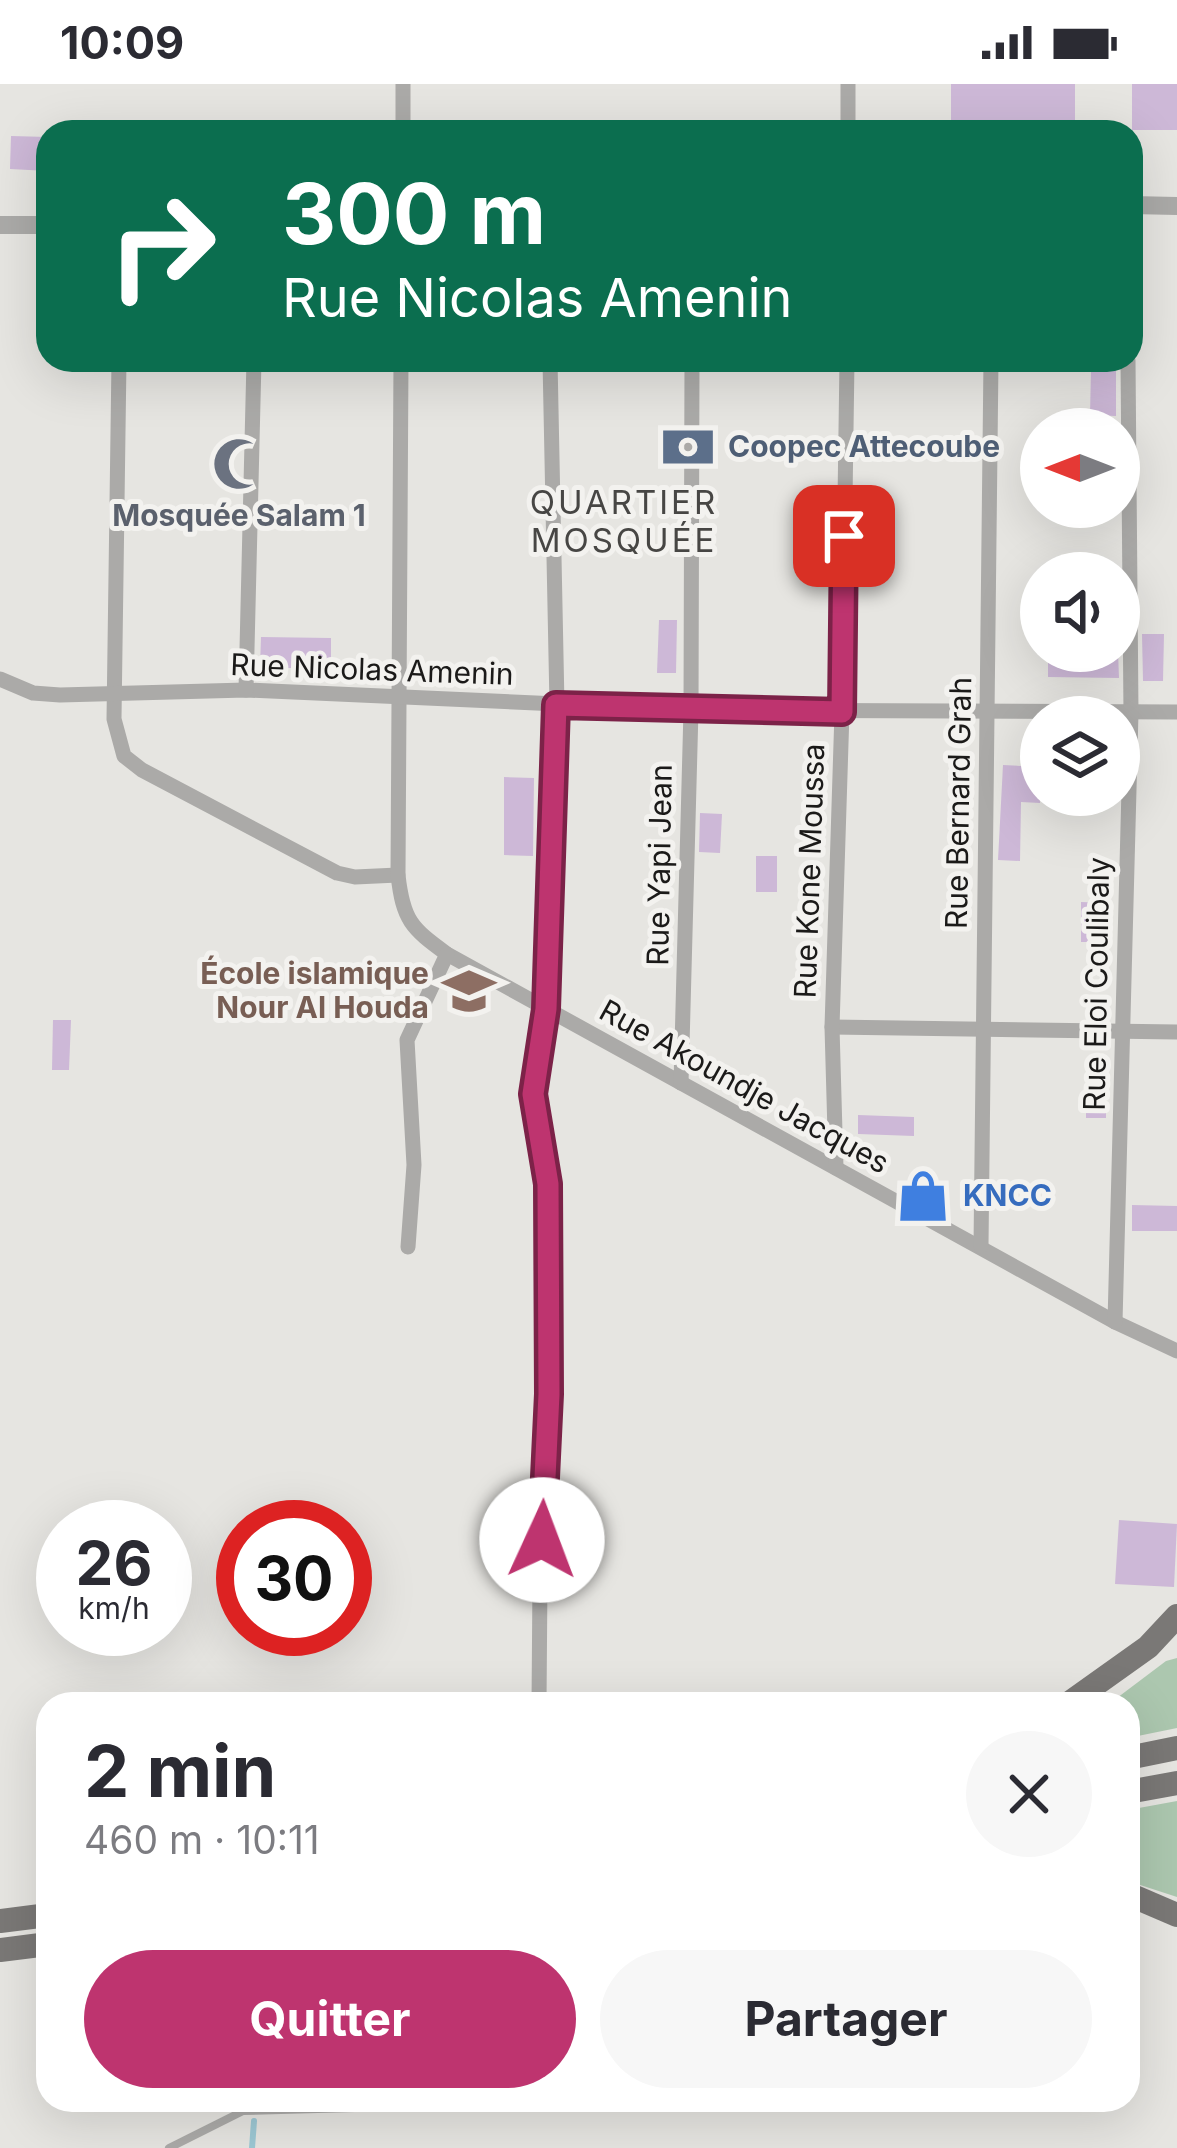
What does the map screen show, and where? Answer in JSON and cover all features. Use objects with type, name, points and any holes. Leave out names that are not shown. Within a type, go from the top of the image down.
[{"type":"main road","points":[[1086,1692],[1148,1647],[1177,1616]]},
{"type":"main road","points":[[1148,1647],[1177,1642]]},
{"type":"main road","points":[[1140,1756],[1177,1748]]},
{"type":"main road","points":[[1140,1790],[1177,1783]]},
{"type":"main road","points":[[1140,1899],[1177,1915]]},
{"type":"main road","points":[[0,1921],[36,1916]]},
{"type":"main road","points":[[0,1950],[36,1946]]},
{"type":"street","points":[[403,84],[403,120]]},
{"type":"street","points":[[848,84],[848,120]]},
{"type":"street","points":[[1143,205],[1177,206]]},
{"type":"street","points":[[0,225],[36,226]]},
{"type":"street","points":[[119,372],[116,692],[117,739],[124,756],[142,770],[337,873],[398,875]]},
{"type":"street","points":[[246,690],[254,372]]},
{"type":"street","name":"Rue Akoundje Jacques","points":[[401,372],[398,875],[404,915],[418,933],[446,954],[681,1084],[1114,1322],[1177,1351]]},
{"type":"street","points":[[539,1692],[549,1394],[548,1184],[533,1094],[546,1009],[556,705],[550,372]]},
{"type":"street","name":"Rue Yapi Jean","points":[[681,1084],[691,710],[692,372]]},
{"type":"street","name":"Rue Kone Moussa","points":[[836,1168],[832,1027],[847,372]]},
{"type":"street","name":"Rue Bernard Grah","points":[[981,1246],[992,372]]},
{"type":"street","name":"Rue Eloi Coulibaly","points":[[1128,372],[1131,696]]},
{"type":"street","name":"Rue Nicolas Amenin","points":[[0,679],[34,693],[246,690],[691,710],[1020,713]]},
{"type":"street","name":"Rue Nicolas Amenin","points":[[1140,713],[1177,712]]},
{"type":"street","name":"Rue Eloi Coulibaly","points":[[1114,1322],[1129,816]]},
{"type":"street","points":[[408,1247],[414,1165],[407,1040],[446,954]]},
{"type":"street","points":[[832,1027],[1177,1032]]},
{"type":"lane","points":[[169,2148],[240,2112]]},
{"type":"green space","points":[[1177,1658],[1177,1728],[1140,1736],[1140,1692],[1125,1692]]},
{"type":"green space","points":[[1177,1801],[1177,1897],[1140,1885],[1140,1808]]},
{"type":"building","points":[[951,84],[1075,84],[1075,120],[951,120]]},
{"type":"building","points":[[1132,84],[1177,84],[1177,130],[1143,130],[1143,120],[1132,120]]},
{"type":"building","points":[[11,136],[36,137],[36,170],[10,169]]},
{"type":"building","points":[[1091,372],[1116,372],[1116,408],[1090,408]]},
{"type":"building","points":[[659,620],[677,620],[676,673],[657,673]]},
{"type":"building","points":[[1142,634],[1164,634],[1163,681],[1143,681]]},
{"type":"building","points":[[261,637],[331,638],[331,668],[260,668]]},
{"type":"building","points":[[1048,672],[1119,672],[1119,678],[1048,677]]},
{"type":"building","points":[[1003,765],[1020,766],[1020,861],[998,860]]},
{"type":"building","points":[[504,777],[534,778],[533,856],[504,855]]},
{"type":"building","points":[[700,813],[722,814],[720,853],[699,852]]},
{"type":"building","points":[[756,856],[777,856],[777,892],[756,892]]},
{"type":"building","points":[[1081,902],[1109,903],[1109,942],[1081,942]]},
{"type":"building","points":[[53,1020],[71,1020],[69,1070],[52,1070]]},
{"type":"building","points":[[1086,1076],[1106,1076],[1106,1118],[1086,1118]]},
{"type":"building","points":[[858,1115],[914,1117],[914,1136],[858,1134]]},
{"type":"building","points":[[1132,1205],[1177,1206],[1177,1231],[1132,1231]]},
{"type":"building","points":[[1119,1520],[1177,1524],[1174,1587],[1115,1584]]},
{"type":"waterway","points":[[252,2148],[254,2121]]},
{"type":"place","name":"Coopec Attecoube","points":[[688,447]]},
{"type":"place","name":"Mosquée Salam 1","points":[[239,464]]},
{"type":"place","name":"École islamique Nour Al Houda","points":[[469,991]]},
{"type":"place","name":"KNCC","points":[[923,1196]]},
{"type":"district","name":"QUARTIER MOSQUÉE","points":[[624,521]]},
{"type":"route","points":[[542,1540],[549,1394],[548,1184],[533,1094],[546,1009],[556,705],[842,712],[844,536]]}]
